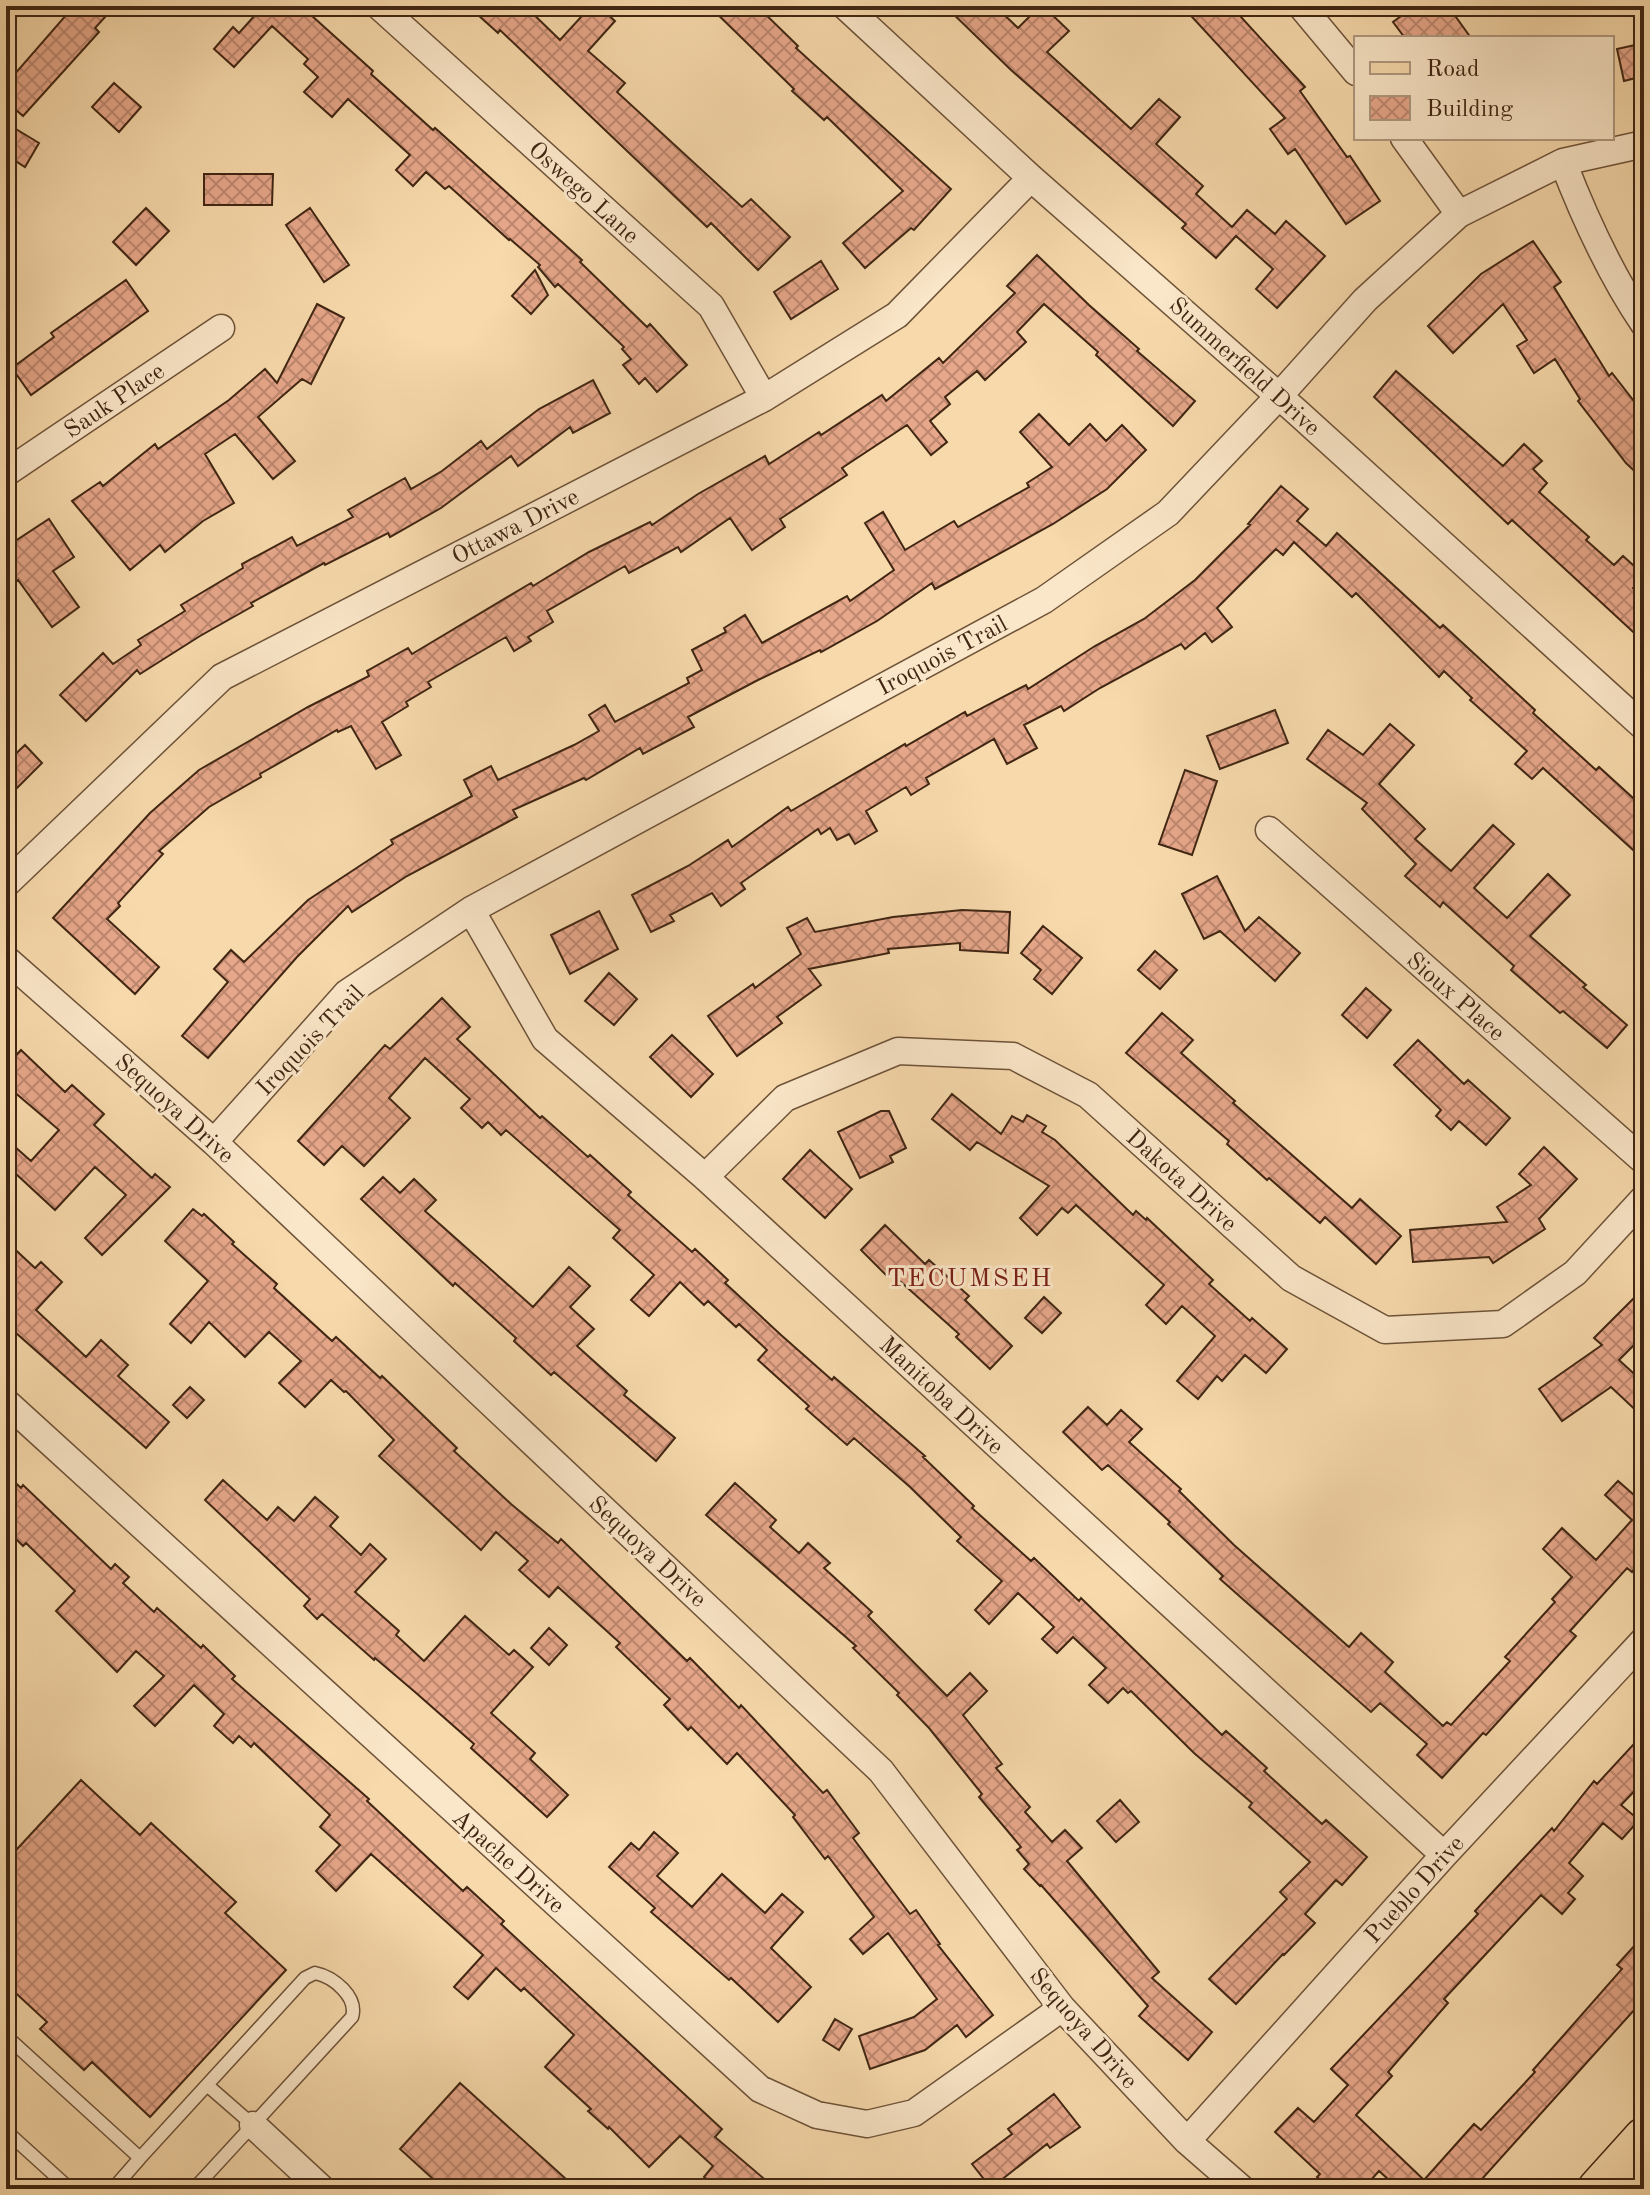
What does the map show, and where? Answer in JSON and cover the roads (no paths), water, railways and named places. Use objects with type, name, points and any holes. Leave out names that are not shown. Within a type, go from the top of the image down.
[{"type":"main road","points":[[1598,2189],[1644,2138]]},
{"type":"street","name":"Oswego Lane","points":[[379,6],[711,306],[764,398]]},
{"type":"street","name":"Summerfield Drive","points":[[845,6],[1031,178],[1279,396],[1644,727]]},
{"type":"street","points":[[1301,6],[1354,70]]},
{"type":"street","points":[[1405,140],[1459,214]]},
{"type":"street","name":"Iroquois Trail","points":[[214,1142],[347,993],[471,910],[1044,600],[1168,513],[1365,300],[1459,214],[1563,162],[1644,144]]},
{"type":"street","points":[[1563,162],[1584,214],[1624,295],[1644,324]]},
{"type":"street","name":"Ottawa Drive","points":[[6,884],[222,677],[764,398],[897,315],[1031,178]]},
{"type":"street","name":"Sauk Place","points":[[6,473],[221,328]]},
{"type":"street","name":"Sioux Place","points":[[1269,830],[1644,1161]]},
{"type":"street","name":"Manitoba Drive","points":[[471,910],[545,1039],[705,1177],[1444,1855]]},
{"type":"street","name":"Sequoya Drive","points":[[6,959],[214,1142],[881,1771],[1062,2008],[1225,2184]]},
{"type":"street","name":"Dakota Drive","points":[[705,1177],[785,1098],[898,1051],[1013,1056],[1088,1095],[1291,1278],[1385,1330],[1503,1324],[1575,1273],[1644,1198]]},
{"type":"street","name":"Apache Drive","points":[[6,1402],[760,2089],[817,2115],[867,2124],[914,2113],[1062,2008]]},
{"type":"street","name":"Pueblo Drive","points":[[1187,2141],[1444,1855],[1644,1640]]},
{"type":"street","points":[[253,2125],[322,2189]]},
{"type":"lane","points":[[113,2189],[305,1978],[315,1973],[326,1975],[352,1999],[355,2007],[352,2017],[194,2189]]},
{"type":"lane","points":[[6,2036],[140,2158]]},
{"type":"lane","points":[[207,2085],[253,2125]]},
{"type":"lane","points":[[6,2131],[70,2189]]},
{"type":"district","name":"TECUMSEH","points":[[970,1277]]}]
